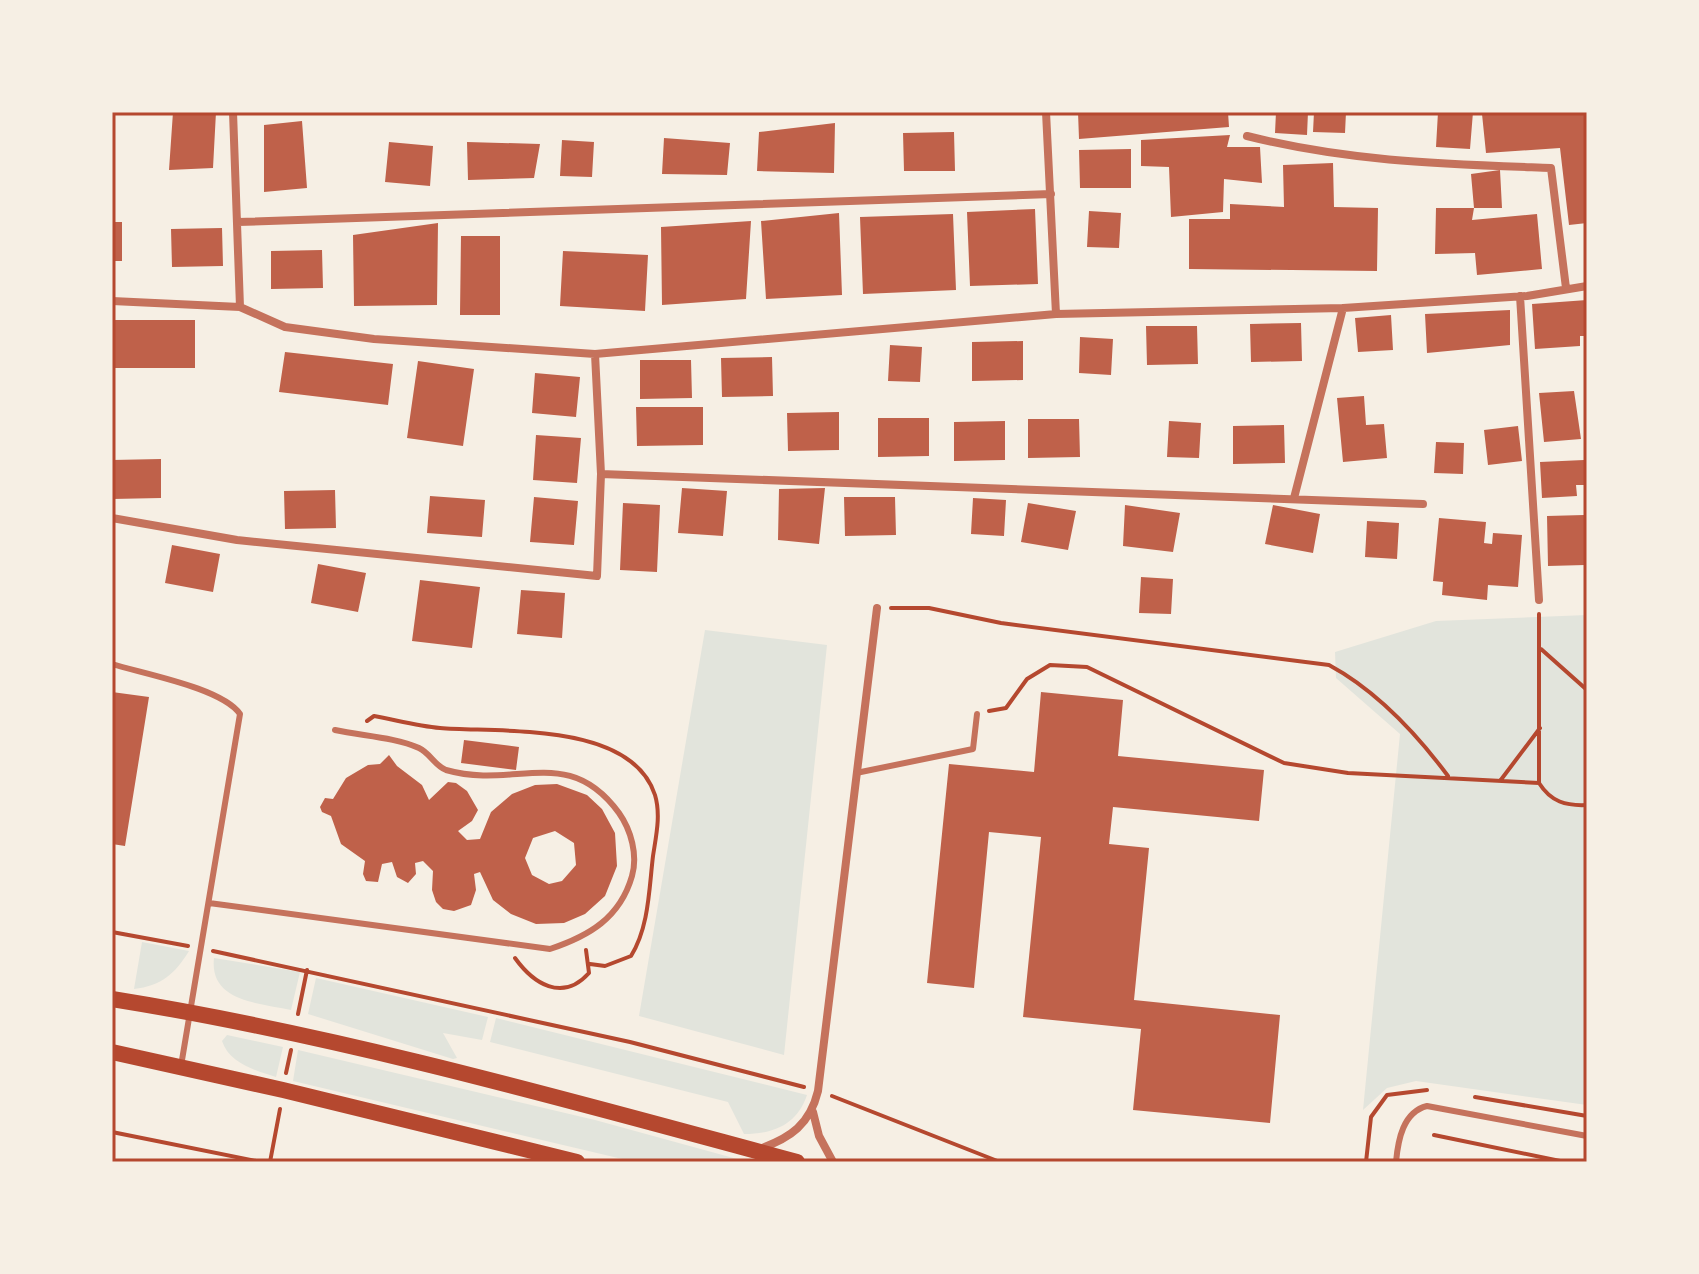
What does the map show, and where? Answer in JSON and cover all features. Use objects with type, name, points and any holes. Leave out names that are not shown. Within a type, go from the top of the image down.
[{"type":"main road","points":[[112,999],[294,1034],[554,1097],[797,1162]]},
{"type":"main road","points":[[112,1052],[577,1162]]},
{"type":"street","points":[[233,112],[240,307]]},
{"type":"street","points":[[1046,112],[1056,314]]},
{"type":"street","points":[[1247,136],[1300,149],[1374,160],[1551,168],[1566,288]]},
{"type":"street","points":[[238,222],[1051,194]]},
{"type":"street","points":[[112,301],[240,307],[285,327],[374,339],[595,354],[1056,314],[1343,308],[1520,296],[1587,286]]},
{"type":"street","points":[[1520,296],[1539,600]]},
{"type":"street","points":[[1294,498],[1343,308]]},
{"type":"street","points":[[112,518],[237,540],[597,576],[601,474],[595,354]]},
{"type":"street","points":[[601,474],[1423,504]]},
{"type":"street","points":[[833,1162],[819,1136],[813,1112],[877,608]]},
{"type":"street","points":[[755,1151],[793,1134],[813,1112]]},
{"type":"lane","points":[[112,664],[232,703],[240,714],[181,1066]]},
{"type":"lane","points":[[856,773],[973,749],[977,714]]},
{"type":"lane","points":[[209,903],[550,949],[581,939],[603,923],[625,897],[633,871],[630,829],[608,797],[582,778],[551,770],[512,777],[478,776],[442,769],[428,751],[413,745],[335,730]]},
{"type":"lane","points":[[1397,1162],[1407,1119],[1416,1109],[1427,1106],[1587,1136]]},
{"type":"path","points":[[1539,600],[1539,783]]},
{"type":"path","points":[[877,608],[929,608],[1001,623],[1329,665],[1355,679],[1421,741],[1449,777]]},
{"type":"path","points":[[1541,649],[1587,690]]},
{"type":"path","points":[[977,714],[1006,708],[1027,679],[1050,665],[1087,667],[1284,763],[1348,773],[1539,783],[1556,801],[1569,806],[1587,805]]},
{"type":"path","points":[[357,735],[374,716],[436,727],[528,730],[584,739],[625,758],[648,782],[658,813],[643,930],[631,956],[605,966],[590,964]]},
{"type":"path","points":[[1500,781],[1540,728]]},
{"type":"path","points":[[112,932],[174,943]]},
{"type":"path","points":[[505,942],[532,980],[559,988],[573,986],[584,979],[590,964],[581,939]]},
{"type":"path","points":[[219,952],[630,1042],[785,1082]]},
{"type":"path","points":[[270,1162],[307,970]]},
{"type":"path","points":[[838,1098],[1000,1162]]},
{"type":"path","points":[[1560,1112],[1587,1116]]},
{"type":"path","points":[[112,1132],[261,1162]]},
{"type":"path","points":[[1434,1135],[1565,1162]]},
{"type":"shaded area","points":[[1587,615],[1587,1105],[1416,1081],[1387,1088],[1363,1110],[1400,734],[1336,678],[1335,652],[1436,621]]},
{"type":"shaded area","points":[[705,630],[827,645],[784,1055],[639,1016]]},
{"type":"shaded area","points":[[142,942],[189,951],[166,978],[134,989]]},
{"type":"shaded area","points":[[214,958],[300,972],[291,1010],[252,1002],[228,992],[215,973]]},
{"type":"shaded area","points":[[316,978],[488,1017],[482,1040],[443,1033],[457,1058],[453,1059],[308,1014]]},
{"type":"shaded area","points":[[496,1018],[807,1095],[797,1114],[783,1126],[744,1134],[728,1102],[490,1042]]},
{"type":"shaded area","points":[[227,1035],[283,1047],[276,1077],[252,1069],[231,1055],[222,1041]]},
{"type":"shaded area","points":[[298,1050],[595,1120],[748,1162],[635,1162],[293,1081]]},
{"type":"building","points":[[173,112],[216,112],[213,168],[169,170]]},
{"type":"building","points":[[1078,112],[1228,112],[1229,127],[1079,139]]},
{"type":"building","points":[[1276,112],[1308,112],[1307,135],[1275,133]]},
{"type":"building","points":[[1314,112],[1346,112],[1345,133],[1313,132]]},
{"type":"building","points":[[1438,112],[1473,112],[1470,149],[1436,147]]},
{"type":"building","points":[[1587,112],[1587,223],[1569,225],[1560,148],[1486,153],[1482,114]]},
{"type":"building","points":[[302,121],[307,188],[264,192],[264,125]]},
{"type":"building","points":[[835,123],[834,173],[757,171],[759,132]]},
{"type":"building","points":[[954,132],[955,171],[904,171],[903,133]]},
{"type":"building","points":[[1230,135],[1227,147],[1260,147],[1262,183],[1224,179],[1223,212],[1171,217],[1169,167],[1141,166],[1141,140]]},
{"type":"building","points":[[664,138],[730,143],[727,175],[662,174]]},
{"type":"building","points":[[562,140],[594,142],[592,177],[560,176]]},
{"type":"building","points":[[389,142],[433,146],[430,186],[385,182]]},
{"type":"building","points":[[467,142],[540,144],[534,178],[468,180]]},
{"type":"building","points":[[1131,149],[1131,188],[1080,188],[1079,150]]},
{"type":"building","points":[[1333,163],[1334,207],[1378,208],[1377,271],[1189,269],[1189,219],[1230,219],[1230,204],[1284,207],[1283,165]]},
{"type":"building","points":[[1500,170],[1502,208],[1474,208],[1471,174]]},
{"type":"building","points":[[1436,208],[1474,208],[1472,220],[1537,214],[1542,269],[1477,275],[1475,253],[1435,254]]},
{"type":"building","points":[[1035,209],[1038,284],[970,286],[967,212]]},
{"type":"building","points":[[1089,211],[1121,213],[1119,248],[1087,247]]},
{"type":"building","points":[[839,213],[842,295],[766,299],[761,221]]},
{"type":"building","points":[[953,214],[956,290],[863,294],[860,217]]},
{"type":"building","points":[[751,221],[746,299],[662,305],[661,227]]},
{"type":"building","points":[[112,222],[122,222],[122,261],[112,261]]},
{"type":"building","points":[[438,223],[437,305],[354,306],[353,235]]},
{"type":"building","points":[[222,228],[223,266],[172,267],[171,229]]},
{"type":"building","points":[[461,236],[500,236],[500,315],[460,315]]},
{"type":"building","points":[[322,250],[323,288],[271,289],[271,251]]},
{"type":"building","points":[[563,251],[648,255],[645,311],[560,306]]},
{"type":"building","points":[[1587,300],[1587,336],[1580,336],[1580,346],[1535,349],[1532,304]]},
{"type":"building","points":[[1510,310],[1510,345],[1427,353],[1425,314]]},
{"type":"building","points":[[1391,315],[1393,350],[1358,352],[1355,318]]},
{"type":"building","points":[[112,320],[195,320],[195,368],[112,368]]},
{"type":"building","points":[[1301,323],[1302,361],[1251,362],[1250,324]]},
{"type":"building","points":[[1146,326],[1197,326],[1198,364],[1147,365]]},
{"type":"building","points":[[1080,337],[1113,339],[1111,375],[1079,373]]},
{"type":"building","points":[[1023,341],[1023,380],[972,381],[972,342]]},
{"type":"building","points":[[890,345],[922,347],[920,382],[888,381]]},
{"type":"building","points":[[285,352],[393,364],[388,405],[279,392]]},
{"type":"building","points":[[772,357],[773,396],[722,397],[721,358]]},
{"type":"building","points":[[640,360],[691,360],[692,398],[640,399]]},
{"type":"building","points":[[418,361],[474,369],[463,446],[407,438]]},
{"type":"building","points":[[535,373],[580,377],[576,417],[532,413]]},
{"type":"building","points":[[1574,391],[1581,439],[1544,442],[1539,393]]},
{"type":"building","points":[[1364,396],[1366,425],[1384,424],[1387,458],[1343,462],[1337,398]]},
{"type":"building","points":[[636,407],[703,407],[703,445],[637,446]]},
{"type":"building","points":[[839,412],[839,450],[788,451],[787,413]]},
{"type":"building","points":[[878,418],[929,418],[929,456],[878,457]]},
{"type":"building","points":[[1028,419],[1079,419],[1080,457],[1028,458]]},
{"type":"building","points":[[1005,421],[1005,460],[954,461],[954,422]]},
{"type":"building","points":[[1169,421],[1201,423],[1199,458],[1167,457]]},
{"type":"building","points":[[1284,425],[1285,463],[1233,464],[1233,426]]},
{"type":"building","points":[[1518,426],[1522,461],[1488,465],[1484,430]]},
{"type":"building","points":[[536,435],[581,438],[577,483],[533,480]]},
{"type":"building","points":[[1436,442],[1464,443],[1463,474],[1434,473]]},
{"type":"building","points":[[161,459],[161,498],[112,499],[112,460]]},
{"type":"building","points":[[1584,460],[1586,485],[1576,485],[1577,496],[1542,498],[1540,462]]},
{"type":"building","points":[[682,488],[727,491],[723,536],[678,533]]},
{"type":"building","points":[[825,488],[819,544],[778,540],[779,489]]},
{"type":"building","points":[[335,490],[336,528],[285,529],[284,491]]},
{"type":"building","points":[[430,496],[485,500],[482,537],[427,533]]},
{"type":"building","points":[[534,497],[578,501],[574,545],[530,542]]},
{"type":"building","points":[[844,497],[895,497],[896,535],[845,536]]},
{"type":"building","points":[[973,498],[1006,500],[1004,536],[971,534]]},
{"type":"building","points":[[623,503],[660,505],[657,572],[620,570]]},
{"type":"building","points":[[1028,503],[1076,511],[1068,550],[1021,542]]},
{"type":"building","points":[[1125,505],[1180,513],[1173,552],[1123,546]]},
{"type":"building","points":[[1273,505],[1320,514],[1313,553],[1265,544]]},
{"type":"building","points":[[1584,515],[1585,565],[1548,566],[1547,516]]},
{"type":"building","points":[[1439,518],[1486,522],[1484,543],[1492,544],[1493,533],[1522,535],[1518,587],[1488,585],[1487,600],[1442,595],[1443,582],[1433,581]]},
{"type":"building","points":[[1367,521],[1399,523],[1397,559],[1365,557]]},
{"type":"building","points":[[172,545],[220,554],[213,592],[165,583]]},
{"type":"building","points":[[318,564],[366,573],[358,612],[311,603]]},
{"type":"building","points":[[1141,577],[1173,579],[1171,614],[1139,613]]},
{"type":"building","points":[[420,580],[480,587],[472,648],[412,641]]},
{"type":"building","points":[[521,590],[565,593],[562,638],[517,634]]},
{"type":"building","points":[[112,692],[149,697],[125,846],[112,844]]},
{"type":"building","points":[[1041,692],[1123,700],[1118,756],[1264,770],[1259,821],[1113,807],[1109,844],[1149,848],[1134,1000],[1280,1015],[1270,1123],[1133,1110],[1141,1029],[1023,1017],[1041,837],[989,832],[974,988],[927,983],[949,764],[1034,772]]},
{"type":"building","points":[[464,740],[519,747],[516,770],[461,763]]},
{"type":"building","points":[[389,755],[397,766],[422,785],[429,800],[448,782],[456,783],[467,791],[478,810],[472,821],[458,831],[467,840],[480,839],[491,812],[512,794],[535,785],[557,784],[587,795],[602,809],[615,833],[617,866],[605,896],[585,914],[564,923],[536,924],[511,914],[493,900],[480,872],[474,874],[476,890],[471,905],[454,911],[443,909],[436,902],[432,890],[433,871],[423,861],[415,863],[416,874],[408,883],[397,877],[392,862],[382,864],[378,882],[366,881],[363,874],[365,861],[341,844],[331,816],[322,812],[320,807],[325,798],[333,799],[346,778],[368,765],[380,764]],"holes":[[[555,831],[574,843],[576,865],[562,881],[549,884],[532,875],[525,858],[533,838]]]}]
